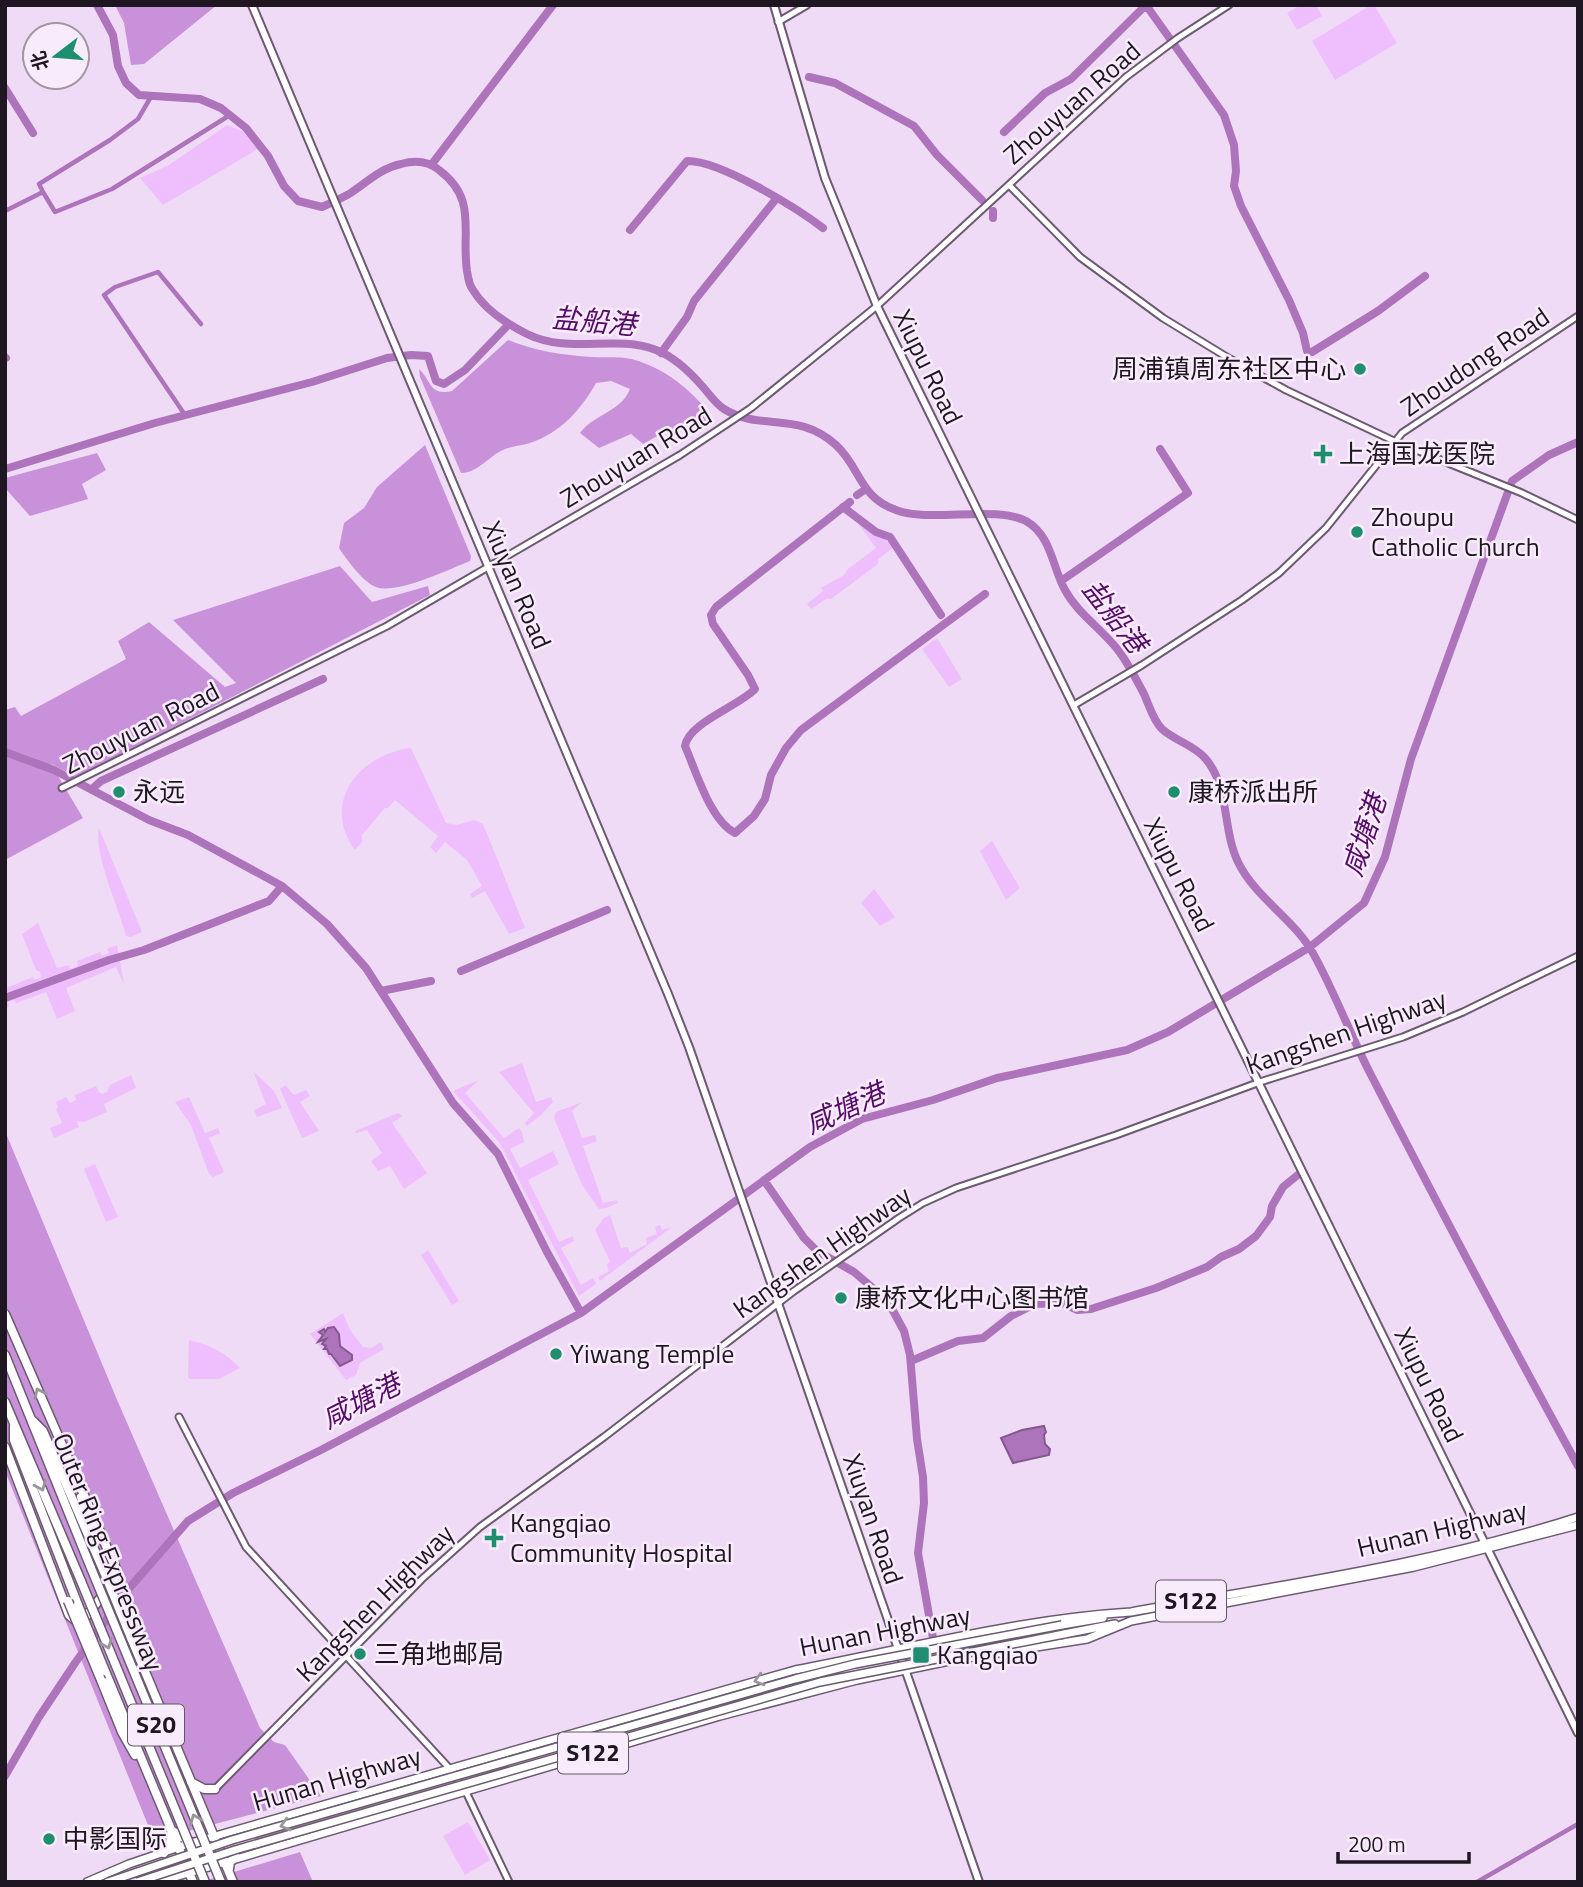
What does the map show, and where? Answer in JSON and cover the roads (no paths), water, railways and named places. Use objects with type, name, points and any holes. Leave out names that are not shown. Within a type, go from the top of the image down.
[{"type":"highway","points":[[5,1314],[117,1572],[114,1581],[84,1619],[79,1621],[69,1615],[43,1544]]},
{"type":"highway","name":"Outer Ring Expressway","points":[[5,1355],[221,1882]]},
{"type":"highway","name":"Outer Ring Expressway","points":[[5,1402],[205,1882]]},
{"type":"highway","points":[[31,1419],[43,1431],[232,1878]]},
{"type":"highway","points":[[15,1423],[14,1440],[44,1521],[193,1882]]},
{"type":"highway","points":[[5,1447],[127,1741],[144,1765]]},
{"type":"highway","points":[[66,1455],[92,1534],[94,1548]]},
{"type":"highway","points":[[44,1521],[49,1556]]},
{"type":"highway","points":[[189,1780],[204,1789],[215,1789]]},
{"type":"highway","points":[[169,1828],[225,1861]]},
{"type":"highway","points":[[164,1853],[170,1844],[169,1828]]},
{"type":"highway","points":[[179,1847],[215,1864],[232,1878]]},
{"type":"highway","points":[[232,1878],[229,1865],[236,1857]]},
{"type":"main road","name":"Xiuyan Road","points":[[252,5],[668,994],[979,1882]]},
{"type":"main road","name":"Xiupu Road","points":[[774,5],[825,177],[877,306],[1578,1733]]},
{"type":"main road","name":"Hunan Highway","points":[[158,1882],[720,1716],[857,1680],[954,1660],[1087,1639],[1131,1621],[1414,1567],[1578,1517]]},
{"type":"main road","name":"Hunan Highway","points":[[87,1882],[129,1864],[212,1836],[795,1670],[897,1648],[1083,1615],[1131,1612],[1485,1546],[1578,1525]]},
{"type":"main road","points":[[137,1882],[235,1850],[820,1682],[1063,1630],[1131,1612]]},
{"type":"main road","points":[[108,1882],[232,1840],[795,1679],[855,1664],[1131,1621]]},
{"type":"street","points":[[778,22],[807,5]]},
{"type":"street","name":"Zhouyuan Road","points":[[64,789],[387,626],[680,456],[725,427],[877,306],[1126,78],[1161,50],[1229,5]]},
{"type":"street","points":[[1009,185],[1080,257],[1163,318],[1286,390],[1394,441],[1497,482],[1578,520]]},
{"type":"street","name":"Zhoudong Road","points":[[1074,705],[1142,665],[1279,573],[1325,528],[1402,433],[1578,316]]},
{"type":"street","name":"Kangshen Highway","points":[[215,1789],[422,1579],[480,1527],[604,1437],[778,1304],[899,1218],[956,1188],[1115,1135],[1260,1082],[1403,1037],[1463,1012],[1578,956]]},
{"type":"street","points":[[179,1417],[246,1547],[450,1769],[467,1792],[509,1882]]},
{"type":"waterway","name":"盐船港","points":[[97,5],[113,35],[118,66],[126,83],[139,95],[200,99],[221,108],[246,128],[268,156],[284,186],[298,201],[322,207],[349,194],[387,169],[406,163],[426,163],[439,170],[459,192],[463,204],[470,285],[490,310],[519,330],[559,343],[624,344],[663,353],[698,381],[724,409],[738,416],[794,424],[822,434],[844,454],[867,490],[896,510],[926,515],[997,514],[1013,516],[1035,527],[1046,543],[1070,599],[1122,655],[1159,725],[1200,753],[1212,768],[1222,794],[1238,862],[1255,887],[1297,930],[1314,955],[1396,1122],[1578,1466]]},
{"type":"waterway","points":[[432,164],[553,5]]},
{"type":"waterway","points":[[1004,132],[1045,93],[1071,79],[1146,5],[1224,115],[1234,145],[1234,186],[1241,206],[1289,300],[1303,333],[1307,351],[1312,352],[1378,311],[1425,276]]},
{"type":"waterway","points":[[809,77],[835,83],[914,126],[937,155],[982,200]]},
{"type":"waterway","points":[[5,88],[33,133]]},
{"type":"waterway","points":[[43,192],[39,184],[110,140],[138,119],[152,95]]},
{"type":"waterway","points":[[5,211],[43,192],[55,212],[112,189],[230,115]]},
{"type":"waterway","points":[[630,230],[687,161],[718,168],[737,176],[823,228]]},
{"type":"waterway","points":[[661,353],[687,317],[694,301],[776,199]]},
{"type":"waterway","points":[[993,211],[993,218]]},
{"type":"waterway","points":[[185,415],[104,295],[115,287],[158,272],[201,324]]},
{"type":"waterway","points":[[5,469],[155,423],[312,382],[387,358],[428,356],[436,381],[444,384],[465,370],[509,324]]},
{"type":"waterway","name":"咸塘港","points":[[5,1776],[39,1717],[75,1663],[131,1586],[188,1521],[233,1493],[321,1450],[581,1313],[810,1147],[862,1119],[933,1100],[997,1078],[1127,1050],[1168,1032],[1310,947],[1364,903],[1385,857],[1411,759],[1512,481],[1549,455],[1578,442]]},
{"type":"waterway","points":[[1061,581],[1188,493],[1160,449]]},
{"type":"waterway","points":[[857,495],[866,489]]},
{"type":"waterway","points":[[850,502],[716,607],[711,615],[713,624],[755,689],[704,722],[688,738],[685,746],[711,806],[726,827],[735,833],[754,816],[765,799],[771,775],[786,748],[801,730],[985,594]]},
{"type":"waterway","points":[[843,507],[876,532],[890,537],[941,615]]},
{"type":"waterway","points":[[92,789],[101,781],[323,679]]},
{"type":"waterway","points":[[5,752],[54,770],[149,820],[188,835],[282,886],[327,924],[366,968],[453,1103],[498,1154],[581,1313]]},
{"type":"waterway","points":[[5,998],[144,950],[269,901],[282,886]]},
{"type":"waterway","points":[[461,971],[607,910]]},
{"type":"waterway","points":[[381,991],[431,981]]},
{"type":"waterway","points":[[911,1361],[958,1341],[983,1338],[1011,1316],[1035,1304],[1062,1303],[1077,1310],[1091,1309],[1156,1288],[1207,1267],[1256,1236],[1270,1217],[1272,1206],[1283,1187],[1299,1174]]},
{"type":"waterway","points":[[764,1180],[804,1238],[817,1251],[854,1272],[874,1289],[892,1309],[904,1331],[910,1355],[923,1477],[924,1503],[918,1553],[933,1638]]},
{"type":"waterway","points":[[1477,1882],[1578,1824]]},
{"type":"place","name":"周浦镇周东社区中心","points":[[1360,369]]},
{"type":"place","name":"上海国龙医院","points":[[1323,454]]},
{"type":"place","name":"Zhoupu Catholic Church","points":[[1357,532]]},
{"type":"place","name":"永远","points":[[119,792]]},
{"type":"place","name":"康桥派出所","points":[[1174,792]]},
{"type":"place","name":"康桥文化中心图书馆","points":[[841,1298]]},
{"type":"place","name":"Yiwang Temple","points":[[556,1354]]},
{"type":"place","name":"Kangqiao Community Hospital","points":[[494,1538]]},
{"type":"place","name":"三角地邮局","points":[[360,1654]]},
{"type":"place","name":"Kangqiao","points":[[921,1655]]},
{"type":"place","name":"中影国际","points":[[49,1839]]}]
